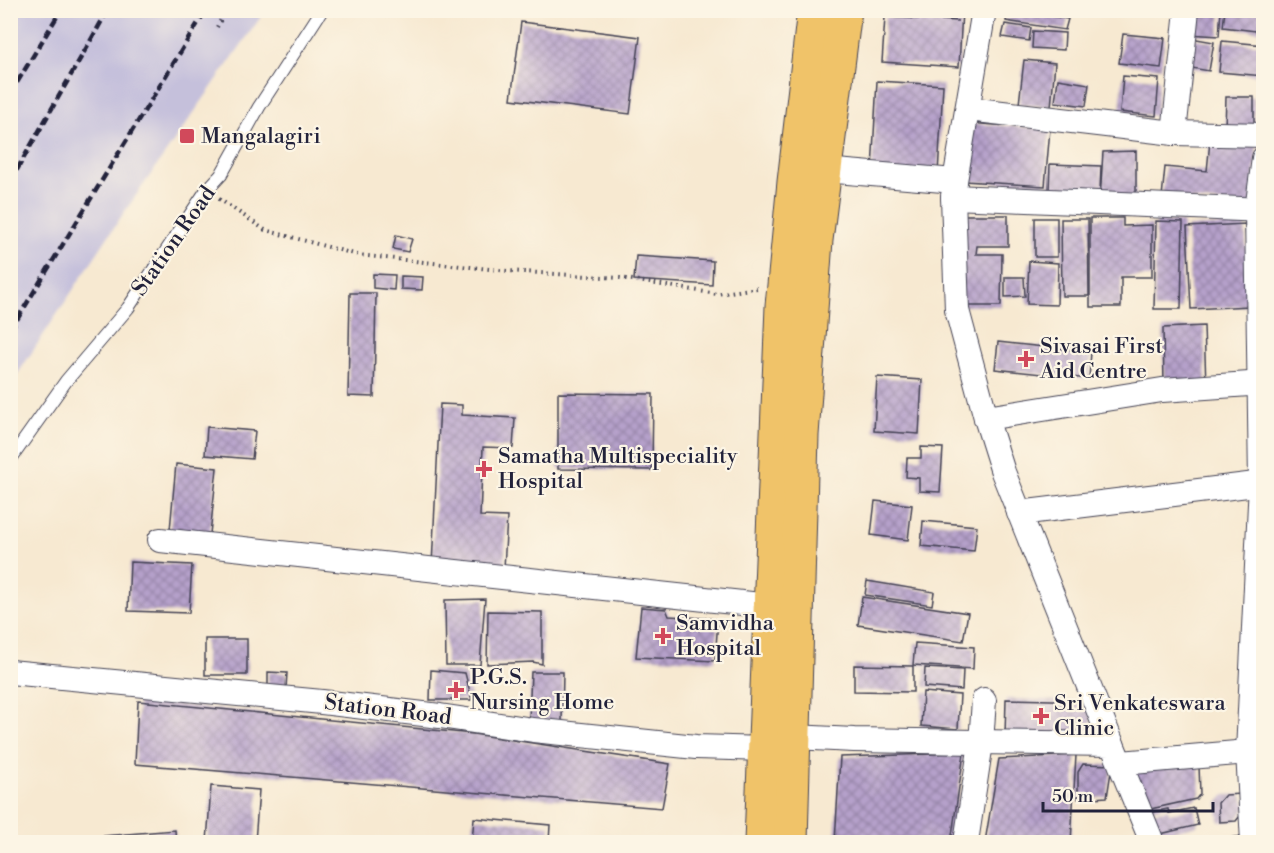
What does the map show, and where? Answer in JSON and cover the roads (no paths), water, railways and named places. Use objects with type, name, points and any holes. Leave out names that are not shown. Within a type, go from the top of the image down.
[{"type":"main road","points":[[791,843],[780,743],[770,606],[784,283],[814,10]]},
{"type":"main road","points":[[761,843],[780,743],[816,240],[845,10]]},
{"type":"street","points":[[984,10],[954,189],[957,310],[1003,472],[1152,843]]},
{"type":"street","points":[[1174,133],[1187,10]]},
{"type":"street","points":[[968,109],[1174,133],[1263,135]]},
{"type":"street","points":[[1253,843],[1262,483],[1260,210],[1263,158]]},
{"type":"street","points":[[824,170],[954,189],[1260,210]]},
{"type":"street","points":[[986,418],[1162,390],[1261,383]]},
{"type":"street","points":[[1019,513],[1262,483]]},
{"type":"street","points":[[160,540],[770,606]]},
{"type":"street","name":"Station Road","points":[[10,672],[322,702],[533,730],[696,747],[780,743],[981,742],[1117,754],[1256,752]]},
{"type":"street","points":[[966,843],[981,742],[984,700]]},
{"type":"lane","name":"Station Road","points":[[10,460],[66,381],[128,308],[206,190],[220,175],[259,106],[321,10]]},
{"type":"railway","points":[[10,94],[61,10]]},
{"type":"railway","points":[[10,182],[108,10]]},
{"type":"railway","points":[[10,331],[206,10]]},
{"type":"place","name":"Mangalagiri","points":[[187,136]]},
{"type":"place","name":"Sivasai First Aid Centre","points":[[1026,359]]},
{"type":"place","name":"Samatha Multispeciality Hospital","points":[[484,469]]},
{"type":"place","name":"Samvidha Hospital","points":[[663,636]]},
{"type":"place","name":"P.G.S. Nursing Home","points":[[456,690]]},
{"type":"place","name":"Sri Venkateswara Clinic","points":[[1041,716]]}]
